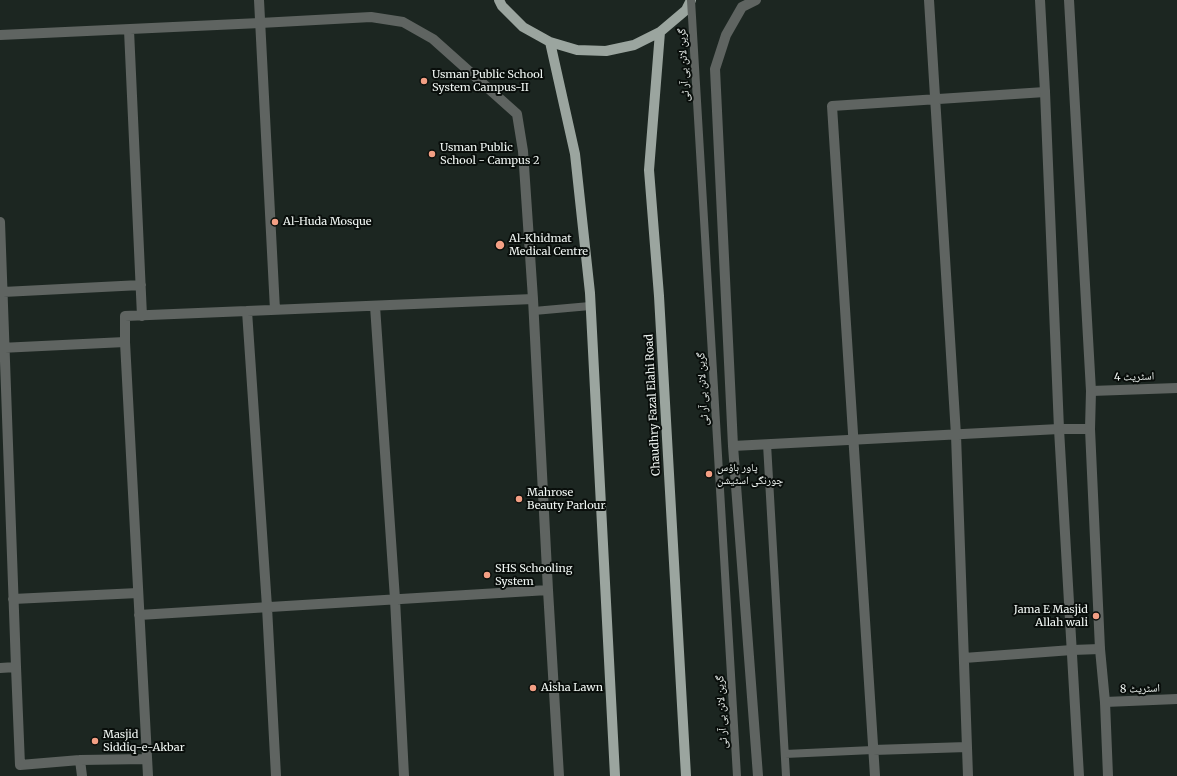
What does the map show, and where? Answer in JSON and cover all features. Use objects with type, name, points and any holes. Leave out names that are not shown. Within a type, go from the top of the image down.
[{"type":"main road","points":[[499,0],[502,6],[523,27],[550,42],[577,50],[606,51],[634,45],[660,32],[686,10],[691,0]]},
{"type":"main road","name":"Chaudhry Fazal Elahi Road","points":[[660,32],[649,170],[659,296],[686,776]]},
{"type":"main road","points":[[550,42],[575,154],[590,306],[615,776]]},
{"type":"street","points":[[259,0],[275,310]]},
{"type":"street","points":[[756,0],[742,7],[726,35],[715,69],[733,446],[758,776]]},
{"type":"street","points":[[929,0],[956,435],[968,776]]},
{"type":"street","points":[[1040,0],[1059,429],[1079,776]]},
{"type":"street","points":[[1069,0],[1091,391],[1090,429],[1100,649],[1105,702],[1108,776]]},
{"type":"street","points":[[0,35],[129,30],[371,17],[403,22],[432,39],[517,114],[523,151],[534,311],[559,776]]},
{"type":"street","points":[[129,30],[142,316]]},
{"type":"street","points":[[875,776],[832,106],[1045,92]]},
{"type":"street","points":[[0,222],[3,292],[2,348],[20,765],[80,760],[147,759]]},
{"type":"street","points":[[3,292],[141,285]]},
{"type":"street","points":[[148,776],[139,615],[126,316],[533,299]]},
{"type":"street","points":[[375,306],[395,599],[404,776]]},
{"type":"street","points":[[247,311],[267,607],[276,776]]},
{"type":"street","points":[[2,348],[126,342]]},
{"type":"street","name":"اسٹریٹ 4","points":[[1091,391],[1177,388]]},
{"type":"street","points":[[733,446],[1059,429],[1090,429]]},
{"type":"street","points":[[139,615],[548,590]]},
{"type":"street","points":[[13,599],[138,593]]},
{"type":"street","points":[[964,658],[1100,649]]},
{"type":"street","points":[[0,668],[16,667]]},
{"type":"street","name":"اسٹریٹ 8","points":[[1105,702],[1177,699]]},
{"type":"street","points":[[873,750],[967,747]]},
{"type":"street","points":[[80,760],[82,776]]},
{"type":"lane","name":"گرین لائن بی آر ٹی","points":[[691,0],[737,776]]},
{"type":"lane","points":[[534,311],[590,306]]},
{"type":"lane","points":[[767,444],[786,776]]},
{"type":"lane","points":[[785,754],[873,750]]},
{"type":"place","name":"Usman Public School System Campus-II","points":[[424,81]]},
{"type":"place","name":"Usman Public School - Campus 2","points":[[432,154]]},
{"type":"place","name":"Al-Huda Mosque","points":[[275,222]]},
{"type":"place","name":"Al-Khidmat Medical Centre","points":[[500,245]]},
{"type":"place","name":"پاور ہاؤس چورنگی اسٹیشن","points":[[709,474]]},
{"type":"place","name":"Mahrose Beauty Parlour","points":[[519,499]]},
{"type":"place","name":"SHS Schooling System","points":[[487,575]]},
{"type":"place","name":"Jama E Masjid Allah wali","points":[[1096,616]]},
{"type":"place","name":"Aisha Lawn","points":[[533,688]]},
{"type":"place","name":"Masjid Siddiq-e-Akbar","points":[[95,741]]}]
